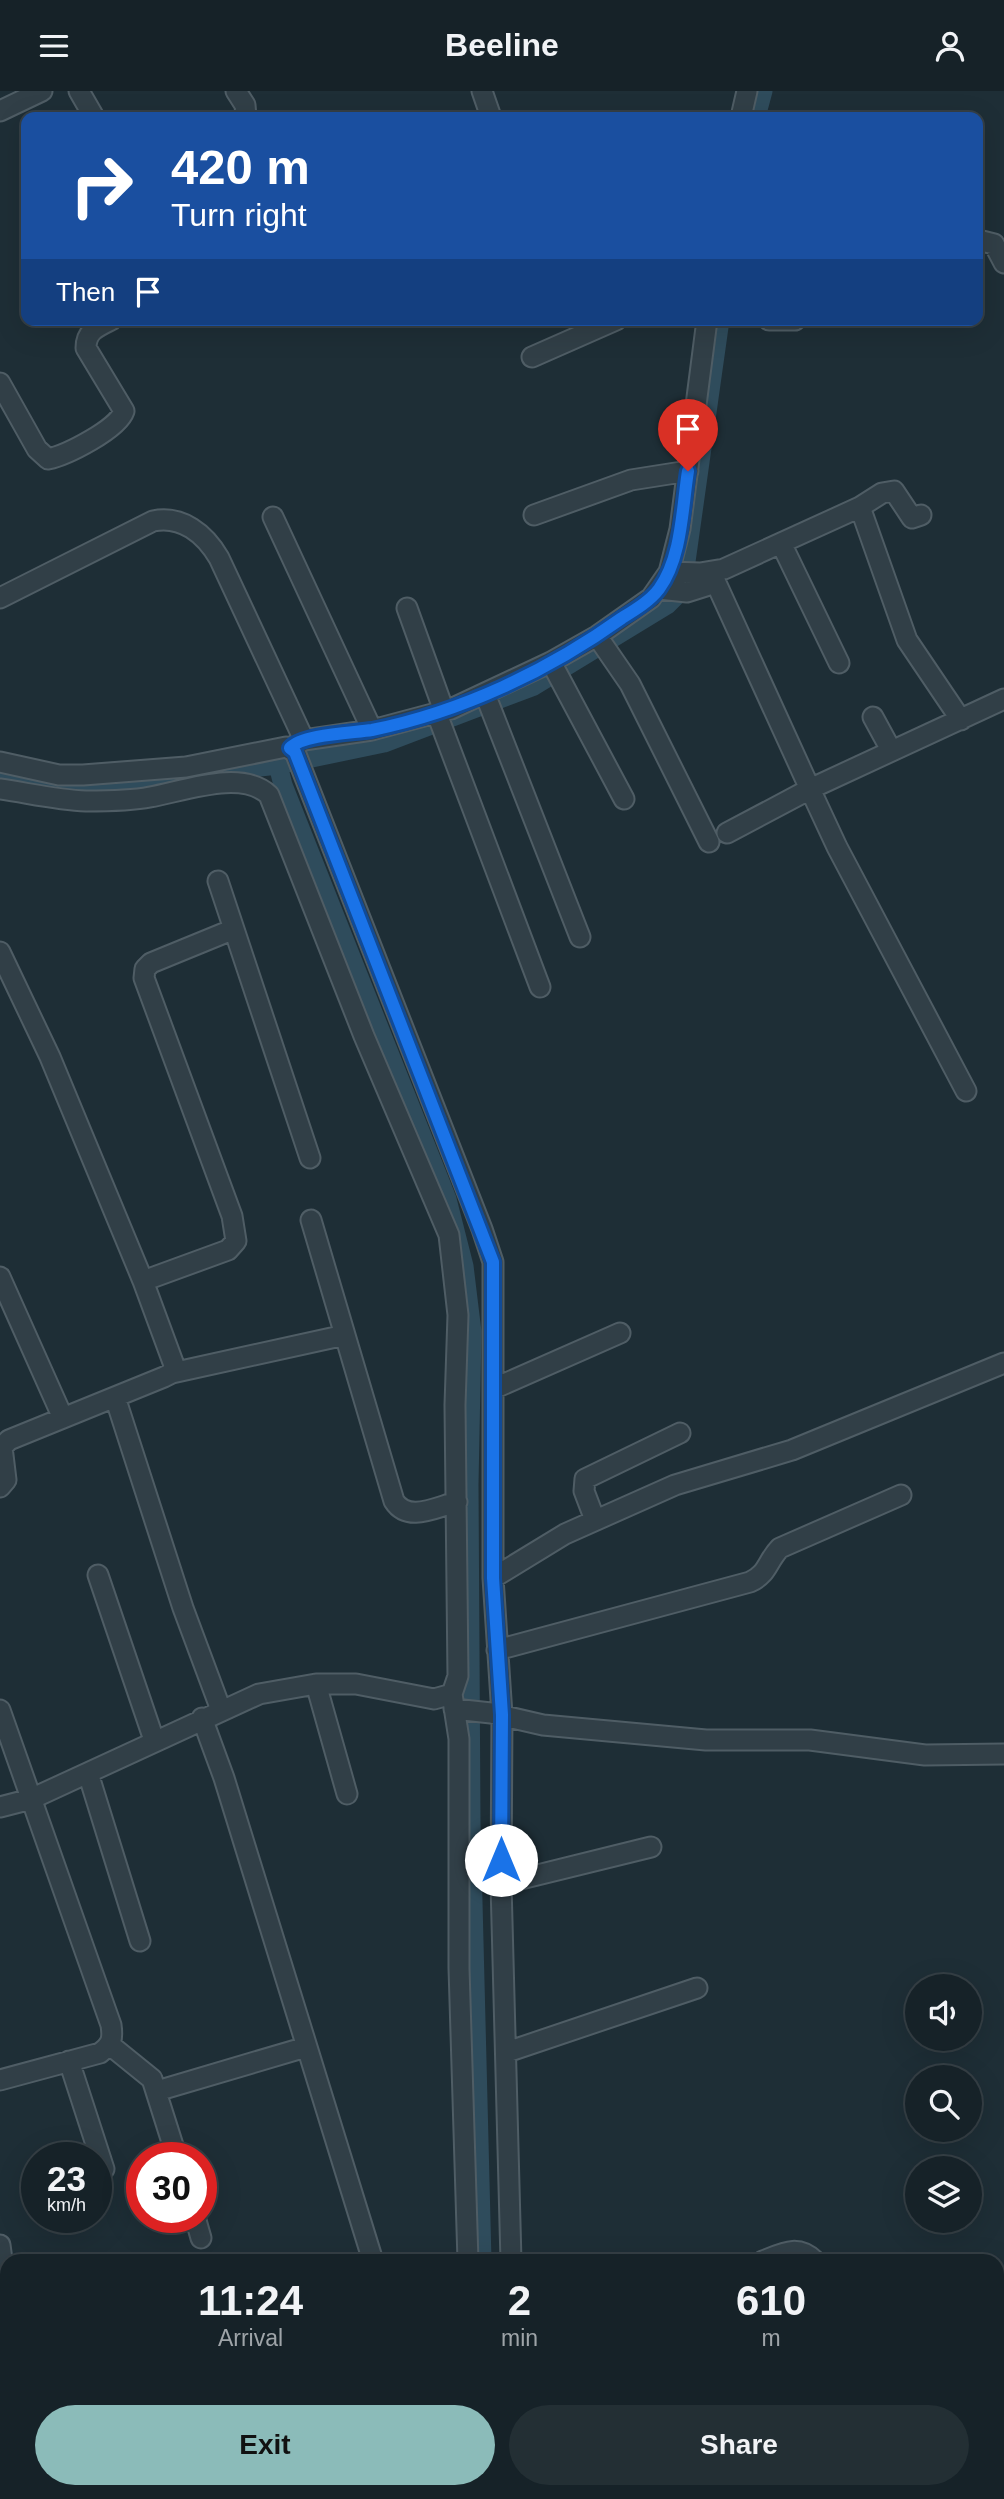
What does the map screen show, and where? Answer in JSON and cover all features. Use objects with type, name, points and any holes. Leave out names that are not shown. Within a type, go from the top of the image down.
[{"type":"street","points":[[0,111],[42,91]]},
{"type":"street","points":[[79,91],[91,112]]},
{"type":"street","points":[[236,91],[245,105],[246,112]]},
{"type":"street","points":[[482,91],[489,112]]},
{"type":"street","points":[[742,112],[747,91]]},
{"type":"street","points":[[983,239],[994,244],[1004,263]]},
{"type":"street","points":[[0,383],[37,449],[48,459],[62,455],[114,426],[124,411],[86,348],[86,337],[100,326]]},
{"type":"street","points":[[532,357],[602,326]]},
{"type":"street","points":[[0,762],[59,775],[83,775],[186,767],[298,752],[372,730],[441,718],[488,702],[555,671],[602,643],[668,578],[680,529],[705,326]]},
{"type":"street","points":[[534,515],[631,479],[688,471]]},
{"type":"street","points":[[705,573],[781,543],[860,507],[882,493],[894,491],[912,518],[921,515]]},
{"type":"street","points":[[860,507],[907,640],[961,720]]},
{"type":"street","points":[[273,517],[372,730]]},
{"type":"street","points":[[0,598],[153,521],[166,518],[178,521],[200,533],[210,543],[298,752],[493,1262],[493,1578],[508,2052],[511,2254]]},
{"type":"street","points":[[781,543],[839,663]]},
{"type":"street","points":[[668,578],[687,592],[706,586],[705,573]]},
{"type":"street","points":[[705,573],[837,847],[967,1091]]},
{"type":"street","points":[[407,608],[441,718],[540,987]]},
{"type":"street","points":[[602,643],[630,684],[709,842]]},
{"type":"street","points":[[555,671],[624,799]]},
{"type":"street","points":[[727,833],[810,789],[1004,699]]},
{"type":"street","points":[[488,702],[580,937]]},
{"type":"street","points":[[873,717],[891,750]]},
{"type":"street","points":[[0,789],[86,801],[148,798],[198,786],[241,783],[259,785],[269,795],[364,1036],[449,1235],[458,1315],[455,1626],[459,1739],[459,1968],[468,2254]]},
{"type":"street","points":[[218,881],[310,1159]]},
{"type":"street","points":[[143,1281],[228,1249],[236,1241],[232,1216],[144,978],[145,969],[151,963],[234,929]]},
{"type":"street","points":[[0,952],[50,1058],[143,1281],[173,1356],[172,1373]]},
{"type":"street","points":[[311,1220],[394,1501],[399,1510],[408,1514],[457,1502]]},
{"type":"street","points":[[0,1277],[64,1418]]},
{"type":"street","points":[[493,1389],[620,1333]]},
{"type":"street","points":[[0,1487],[6,1480],[2,1447],[21,1434],[172,1373],[345,1335]]},
{"type":"street","points":[[493,1578],[595,1520],[675,1485],[792,1450],[1004,1363]]},
{"type":"street","points":[[115,1397],[183,1608],[222,1710]]},
{"type":"street","points":[[595,1520],[584,1491],[585,1479],[680,1433]]},
{"type":"street","points":[[497,1650],[750,1582],[767,1571],[773,1555],[780,1548],[901,1495]]},
{"type":"street","points":[[98,1574],[155,1740]]},
{"type":"street","points":[[316,1684],[347,1794]]},
{"type":"street","points":[[0,1807],[31,1799],[259,1694],[316,1684],[356,1685],[435,1699],[543,1725],[706,1740],[810,1740],[925,1755],[1004,1754]]},
{"type":"street","points":[[0,1710],[111,2025],[110,2046]]},
{"type":"street","points":[[202,1718],[224,1778],[371,2254]]},
{"type":"street","points":[[88,1773],[140,1941]]},
{"type":"street","points":[[501,1884],[651,1847]]},
{"type":"street","points":[[508,2052],[697,1988]]},
{"type":"street","points":[[0,2080],[100,2053],[110,2046]]},
{"type":"street","points":[[110,2046],[142,2068],[158,2091],[172,2142]]},
{"type":"street","points":[[158,2091],[306,2047]]},
{"type":"street","points":[[69,2061],[95,2142]]},
{"type":"street","points":[[200,2233],[201,2238]]},
{"type":"street","points":[[781,2254],[791,2250],[808,2254]]},
{"type":"waterway","points":[[757,112],[763,91]]},
{"type":"waterway","points":[[0,774],[64,785],[114,783],[278,765],[384,743],[534,686],[667,605],[682,590],[719,326]]},
{"type":"waterway","points":[[278,765],[283,785],[447,1199],[464,1266],[472,1332],[469,1484],[471,1822],[482,2254]]},
{"type":"route","points":[[501,1860],[502,1715],[493,1578],[493,1262],[295,752],[290,748],[304,740],[372,730],[451,709],[551,662],[597,636],[651,598],[669,572],[680,529],[688,471]]}]
